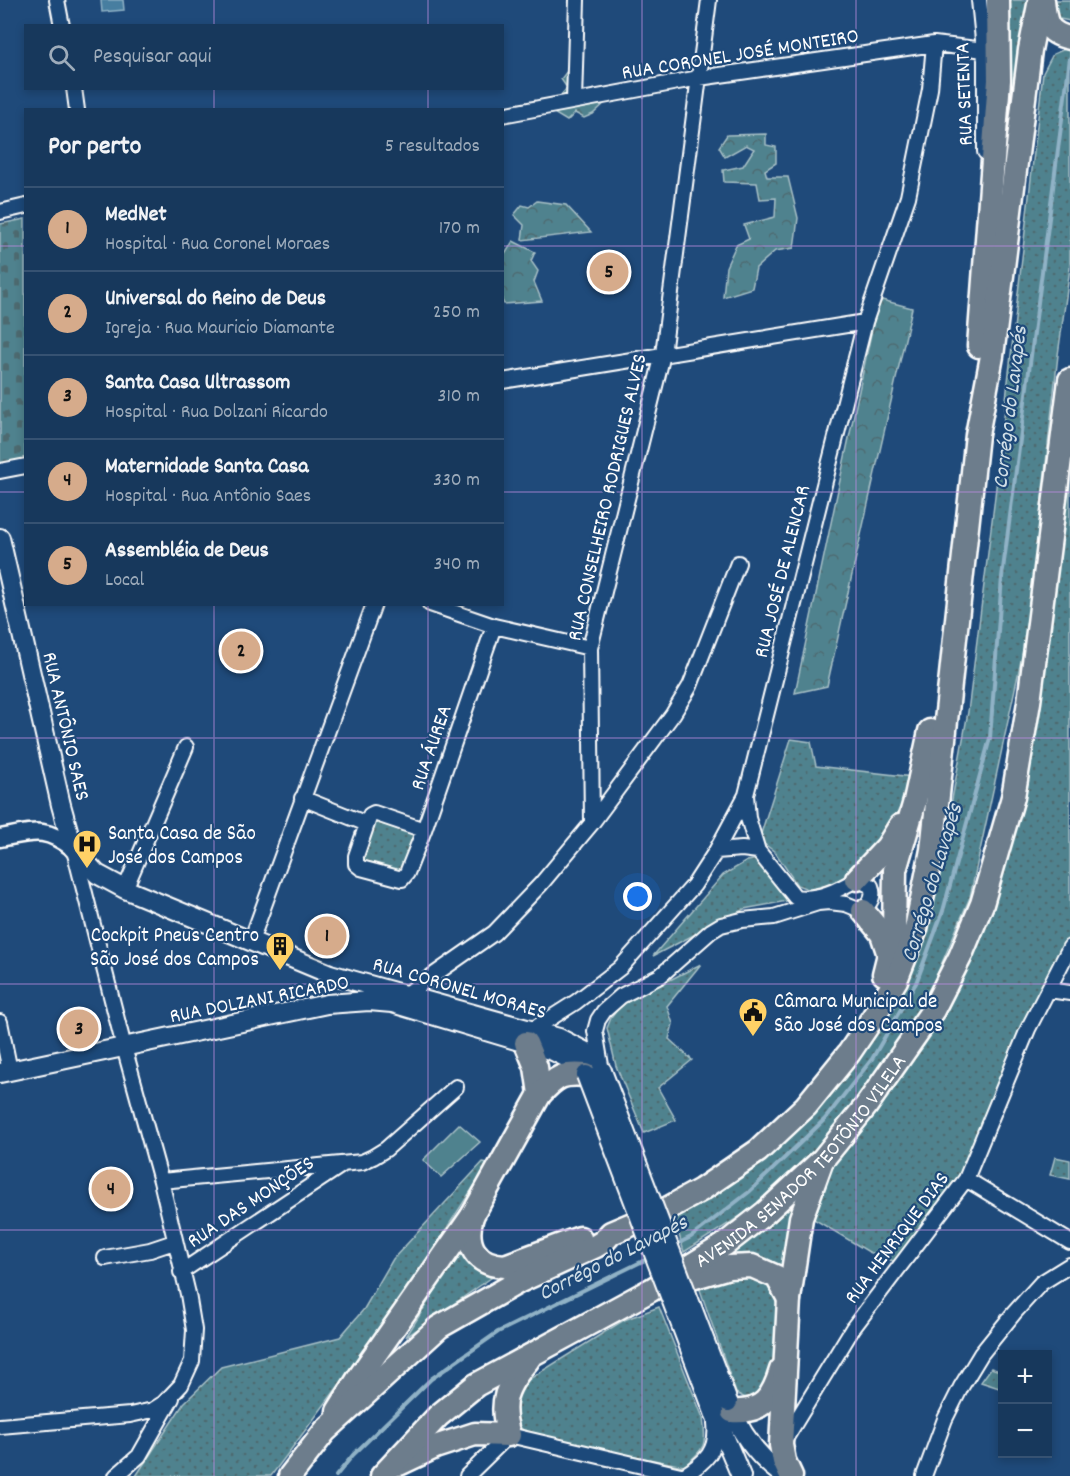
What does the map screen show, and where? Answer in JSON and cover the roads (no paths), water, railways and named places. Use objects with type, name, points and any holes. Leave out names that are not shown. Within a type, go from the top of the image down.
[{"type":"highway","points":[[977,435],[980,330],[999,80],[998,0]]},
{"type":"highway","points":[[1042,0],[1046,23],[1062,35]]},
{"type":"highway","name":"AVENIDA SENADOR TEOTÔNIO VILELA","points":[[290,1476],[325,1431],[439,1327],[520,1281],[596,1246],[611,1233],[663,1211],[700,1190],[758,1151],[806,1106],[849,1053],[896,980],[916,929],[932,850],[977,435],[992,356],[1030,50],[1042,0]]},
{"type":"highway","name":"AVENIDA SENADOR TEOTÔNIO VILELA","points":[[385,1473],[438,1416],[476,1385],[651,1290],[724,1245],[766,1212],[823,1159],[866,1106],[933,1010],[960,957],[982,904],[1013,797],[1023,745],[1070,380]]},
{"type":"highway","points":[[872,1019],[894,934],[895,870],[915,801],[927,747],[943,653],[956,622]]},
{"type":"highway","points":[[857,879],[887,847],[915,801]]},
{"type":"highway","points":[[863,911],[882,934],[889,955]]},
{"type":"highway","points":[[529,1037],[540,1094]]},
{"type":"highway","points":[[325,1431],[360,1376],[472,1216],[540,1094],[562,1075],[594,1073]]},
{"type":"highway","points":[[791,1476],[784,1461],[781,1445],[789,1299],[801,1218],[823,1159]]},
{"type":"highway","points":[[472,1216],[470,1232],[474,1251],[477,1257],[484,1262],[495,1265],[505,1266],[593,1234],[611,1233]]},
{"type":"highway","points":[[651,1290],[729,1267],[752,1266],[777,1277],[789,1299]]},
{"type":"highway","points":[[385,1473],[435,1447],[475,1434],[509,1434],[504,1417],[505,1400],[512,1379],[533,1354]]},
{"type":"highway","points":[[725,1408],[752,1410],[764,1403],[775,1390],[786,1354]]},
{"type":"main road","name":"RUA ANTÔNIO SAES","points":[[0,538],[61,805],[74,848]]},
{"type":"main road","name":"RUA CORONEL MORAES","points":[[74,848],[97,874],[125,890],[330,974],[405,995],[529,1037]]},
{"type":"main road","points":[[327,1004],[338,994],[337,985],[330,974]]},
{"type":"main road","name":"RUA DOLZANI RICARDO","points":[[5,1072],[327,1004],[369,1001],[392,1003],[529,1037],[594,1073]]},
{"type":"main road","points":[[594,1073],[725,1408],[740,1476]]},
{"type":"main road","points":[[725,1408],[765,1463],[784,1476]]},
{"type":"street","points":[[57,0],[62,24]]},
{"type":"street","points":[[574,101],[578,0]]},
{"type":"street","name":"RUA CONSELHEIRO RODRIGUES ALVES","points":[[592,822],[590,648],[663,354],[709,0]]},
{"type":"street","name":"RUA SETENTA","points":[[979,0],[985,50],[984,150],[992,186]]},
{"type":"street","name":"RUA CORONEL JOSÉ MONTEIRO","points":[[504,115],[699,78],[934,44],[985,50]]},
{"type":"street","name":"RUA JOSÉ DE ALENCAR","points":[[529,1037],[620,968],[694,885],[716,851],[746,795],[865,322],[912,180],[930,89],[934,44]]},
{"type":"street","points":[[74,90],[77,108]]},
{"type":"street","points":[[0,212],[24,206]]},
{"type":"street","points":[[504,381],[865,322]]},
{"type":"street","points":[[0,471],[24,466]]},
{"type":"street","points":[[405,995],[494,933],[541,884],[592,822],[673,714],[690,686],[738,563]]},
{"type":"street","points":[[251,941],[373,606]]},
{"type":"street","points":[[452,608],[494,626],[590,648]]},
{"type":"street","name":"RUA ÁUREA","points":[[367,824],[356,856],[356,864],[361,868],[402,879],[407,873],[424,830],[494,626]]},
{"type":"street","points":[[125,890],[186,747]]},
{"type":"street","points":[[594,1073],[596,1026],[604,1011],[621,996],[660,976],[711,931],[721,925],[742,920],[774,917],[818,903],[846,904],[863,911],[871,902],[871,886],[857,879],[824,895],[795,897],[758,851],[748,818],[746,795]]},
{"type":"street","points":[[303,798],[367,824],[370,815],[374,813],[424,830]]},
{"type":"street","points":[[0,838],[28,833],[48,833],[58,836],[74,848]]},
{"type":"street","name":"RUA ANTÔNIO SAES","points":[[74,848],[124,1047],[161,1181],[194,1330],[192,1361],[181,1386],[174,1394]]},
{"type":"street","points":[[716,851],[742,849],[758,851]]},
{"type":"street","name":"RUA HENRIQUE DIAS","points":[[781,1445],[853,1328],[966,1179],[1028,1029],[1070,947]]},
{"type":"street","points":[[620,968],[616,981],[621,996]]},
{"type":"street","points":[[1049,990],[1070,993]]},
{"type":"street","points":[[0,1022],[5,1072]]},
{"type":"street","name":"RUA DAS MONÇÕES","points":[[161,1181],[362,1162],[380,1153],[456,1087]]},
{"type":"street","name":"RUA DAS MONÇÕES","points":[[181,1272],[343,1164]]},
{"type":"street","points":[[966,1179],[1070,1242]]},
{"type":"street","points":[[105,1258],[150,1250],[174,1242]]},
{"type":"street","points":[[924,1476],[945,1419],[981,1354],[1041,1283],[1070,1265]]},
{"type":"street","points":[[0,1426],[130,1415],[153,1410],[174,1394]]},
{"type":"street","points":[[116,1476],[139,1456],[174,1394]]},
{"type":"street","points":[[467,1476],[509,1434],[684,1476],[700,1466],[710,1455],[725,1408]]},
{"type":"water","points":[[101,0],[123,0],[124,10],[102,12]]},
{"type":"waterway","name":"Corrégo do Lavapés","points":[[675,1245],[691,1237],[749,1192],[825,1119],[872,1059],[916,983],[943,911],[990,738],[1002,577],[1070,58]]},
{"type":"waterway","name":"Corrégo do Lavapés","points":[[336,1476],[353,1455],[431,1379],[498,1332],[649,1258]]},
{"type":"place","name":"Assembléia de Deus","points":[[609,272]]},
{"type":"place","name":"Universal do Reino de Deus","points":[[241,651]]},
{"type":"place","name":"Santa Casa de São José dos Campos","points":[[87,870]]},
{"type":"place","name":"MedNet","points":[[327,936]]},
{"type":"place","name":"Cockpit Pneus Centro São José dos Campos","points":[[280,972]]},
{"type":"place","name":"Santa Casa Ultrassom","points":[[79,1029]]},
{"type":"place","name":"Câmara Municipal de São José dos Campos","points":[[753,1038]]},
{"type":"place","name":"Maternidade Santa Casa","points":[[111,1189]]}]
